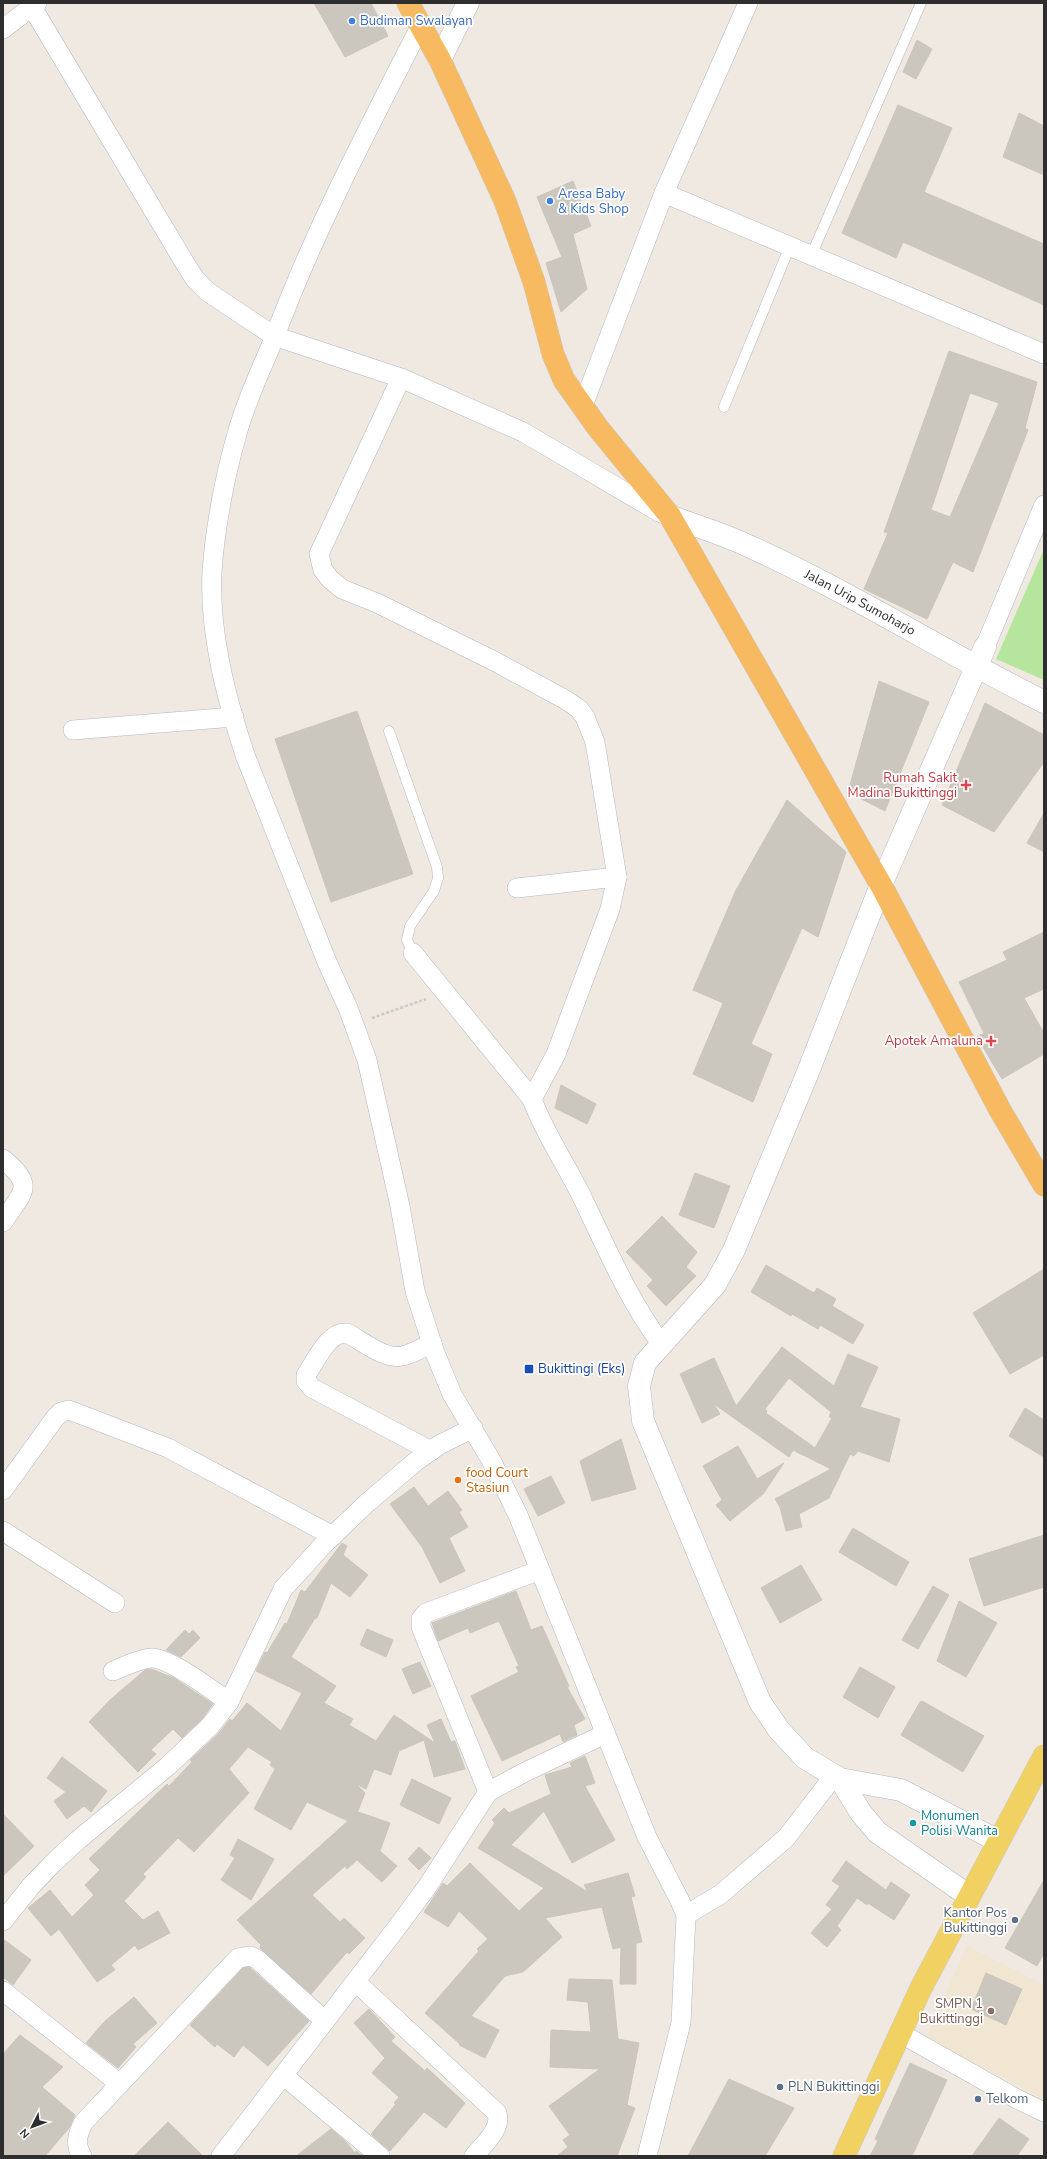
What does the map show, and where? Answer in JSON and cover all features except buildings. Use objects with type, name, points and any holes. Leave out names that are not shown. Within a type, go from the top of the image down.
[{"type":"highway","points":[[408,3],[440,60],[505,201],[534,282],[553,354],[564,380],[582,408],[670,516],[881,885],[1000,1110],[1044,1185]]},
{"type":"main road","points":[[844,2156],[900,2032],[969,1896],[1044,1756]]},
{"type":"street","points":[[440,60],[468,3]]},
{"type":"street","points":[[582,408],[664,193],[748,3]]},
{"type":"street","points":[[3,28],[35,5],[195,279],[208,292],[274,336],[401,378],[523,432],[659,512],[670,516]]},
{"type":"street","points":[[421,26],[328,210],[292,290],[237,433],[223,495],[212,572],[214,628],[234,717],[245,755],[354,1024],[367,1060],[389,1153],[414,1291],[432,1343],[452,1394],[492,1462],[518,1515],[647,1837],[686,1915],[681,2023],[647,2156]]},
{"type":"street","points":[[664,193],[1044,354]]},
{"type":"street","points":[[401,378],[319,554],[323,570],[330,579],[342,589],[377,603],[494,661],[579,709],[585,716],[595,742],[617,877],[610,909],[556,1054],[532,1099]]},
{"type":"street","points":[[998,1841],[900,1790],[837,1777],[805,1758],[779,1730],[760,1702],[643,1421],[639,1386],[645,1363],[715,1285],[734,1250],[806,1077],[881,885],[977,668],[1044,505]]},
{"type":"street","name":"Jalan Urip Sumoharjo","points":[[670,516],[744,544],[831,588],[977,668],[1044,702]]},
{"type":"street","points":[[73,730],[234,717]]},
{"type":"street","points":[[517,888],[617,877]]},
{"type":"street","points":[[413,953],[532,1099],[541,1124],[580,1193],[624,1288],[662,1345]]},
{"type":"street","points":[[3,1159],[18,1172],[23,1180],[23,1190],[3,1222]]},
{"type":"street","points":[[431,1450],[312,1388],[306,1381],[306,1375],[332,1337],[340,1332],[347,1333],[389,1356],[398,1357],[406,1355],[432,1343]]},
{"type":"street","points":[[3,1490],[55,1418],[61,1412],[69,1410],[168,1448],[332,1536]]},
{"type":"street","points":[[3,1921],[31,1886],[54,1862],[191,1745],[229,1702],[283,1589],[332,1536],[367,1503],[431,1450],[473,1428]]},
{"type":"street","points":[[3,1532],[115,1603]]},
{"type":"street","points":[[488,1792],[421,1627],[421,1619],[426,1614],[540,1570]]},
{"type":"street","points":[[113,1671],[146,1659],[160,1659],[190,1675],[229,1702]]},
{"type":"street","points":[[221,2156],[356,1982],[427,1887],[488,1792],[525,1772],[605,1734]]},
{"type":"street","points":[[837,1777],[861,1813],[877,1832],[969,1896]]},
{"type":"street","points":[[686,1915],[721,1894],[786,1838],[837,1777]]},
{"type":"street","points":[[82,2156],[79,2151],[77,2138],[83,2123],[238,1958],[251,1956],[258,1960],[326,2021]]},
{"type":"street","points":[[356,1982],[498,2113],[500,2121],[498,2127],[474,2156]]},
{"type":"street","points":[[3,1991],[120,2084]]},
{"type":"street","points":[[900,2032],[1038,2109],[1044,2126]]},
{"type":"street","points":[[284,2076],[380,2156]]},
{"type":"lane","points":[[811,256],[921,3]]},
{"type":"lane","points":[[724,407],[790,246]]},
{"type":"lane","points":[[389,731],[437,867],[438,878],[434,891],[410,926],[407,940],[413,953]]},
{"type":"path","points":[[354,1024],[445,992]]},
{"type":"shaded area","name":"SMPN 1 Bukittinggi","points":[[967,1946],[1044,1985],[1044,2099],[926,2038]]},
{"type":"green space","points":[[1044,549],[1044,680],[996,659]]},
{"type":"place","name":"Budiman Swalayan","points":[[352,21]]},
{"type":"place","name":"Aresa Baby & Kids Shop","points":[[550,201]]},
{"type":"place","name":"Rumah Sakit Madina Bukittinggi","points":[[966,785]]},
{"type":"place","name":"Apotek Amaluna","points":[[991,1041]]},
{"type":"place","name":"Bukittingi (Eks)","points":[[529,1369]]},
{"type":"place","name":"food Court Stasiun","points":[[458,1480]]},
{"type":"place","name":"Monumen Polisi Wanita","points":[[913,1823]]},
{"type":"place","name":"Kantor Pos Bukittinggi","points":[[1015,1920]]},
{"type":"place","name":"SMPN 1 Bukittinggi","points":[[991,2011]]},
{"type":"place","name":"PLN Bukittinggi","points":[[780,2087]]},
{"type":"place","name":"Telkom","points":[[978,2099]]}]
